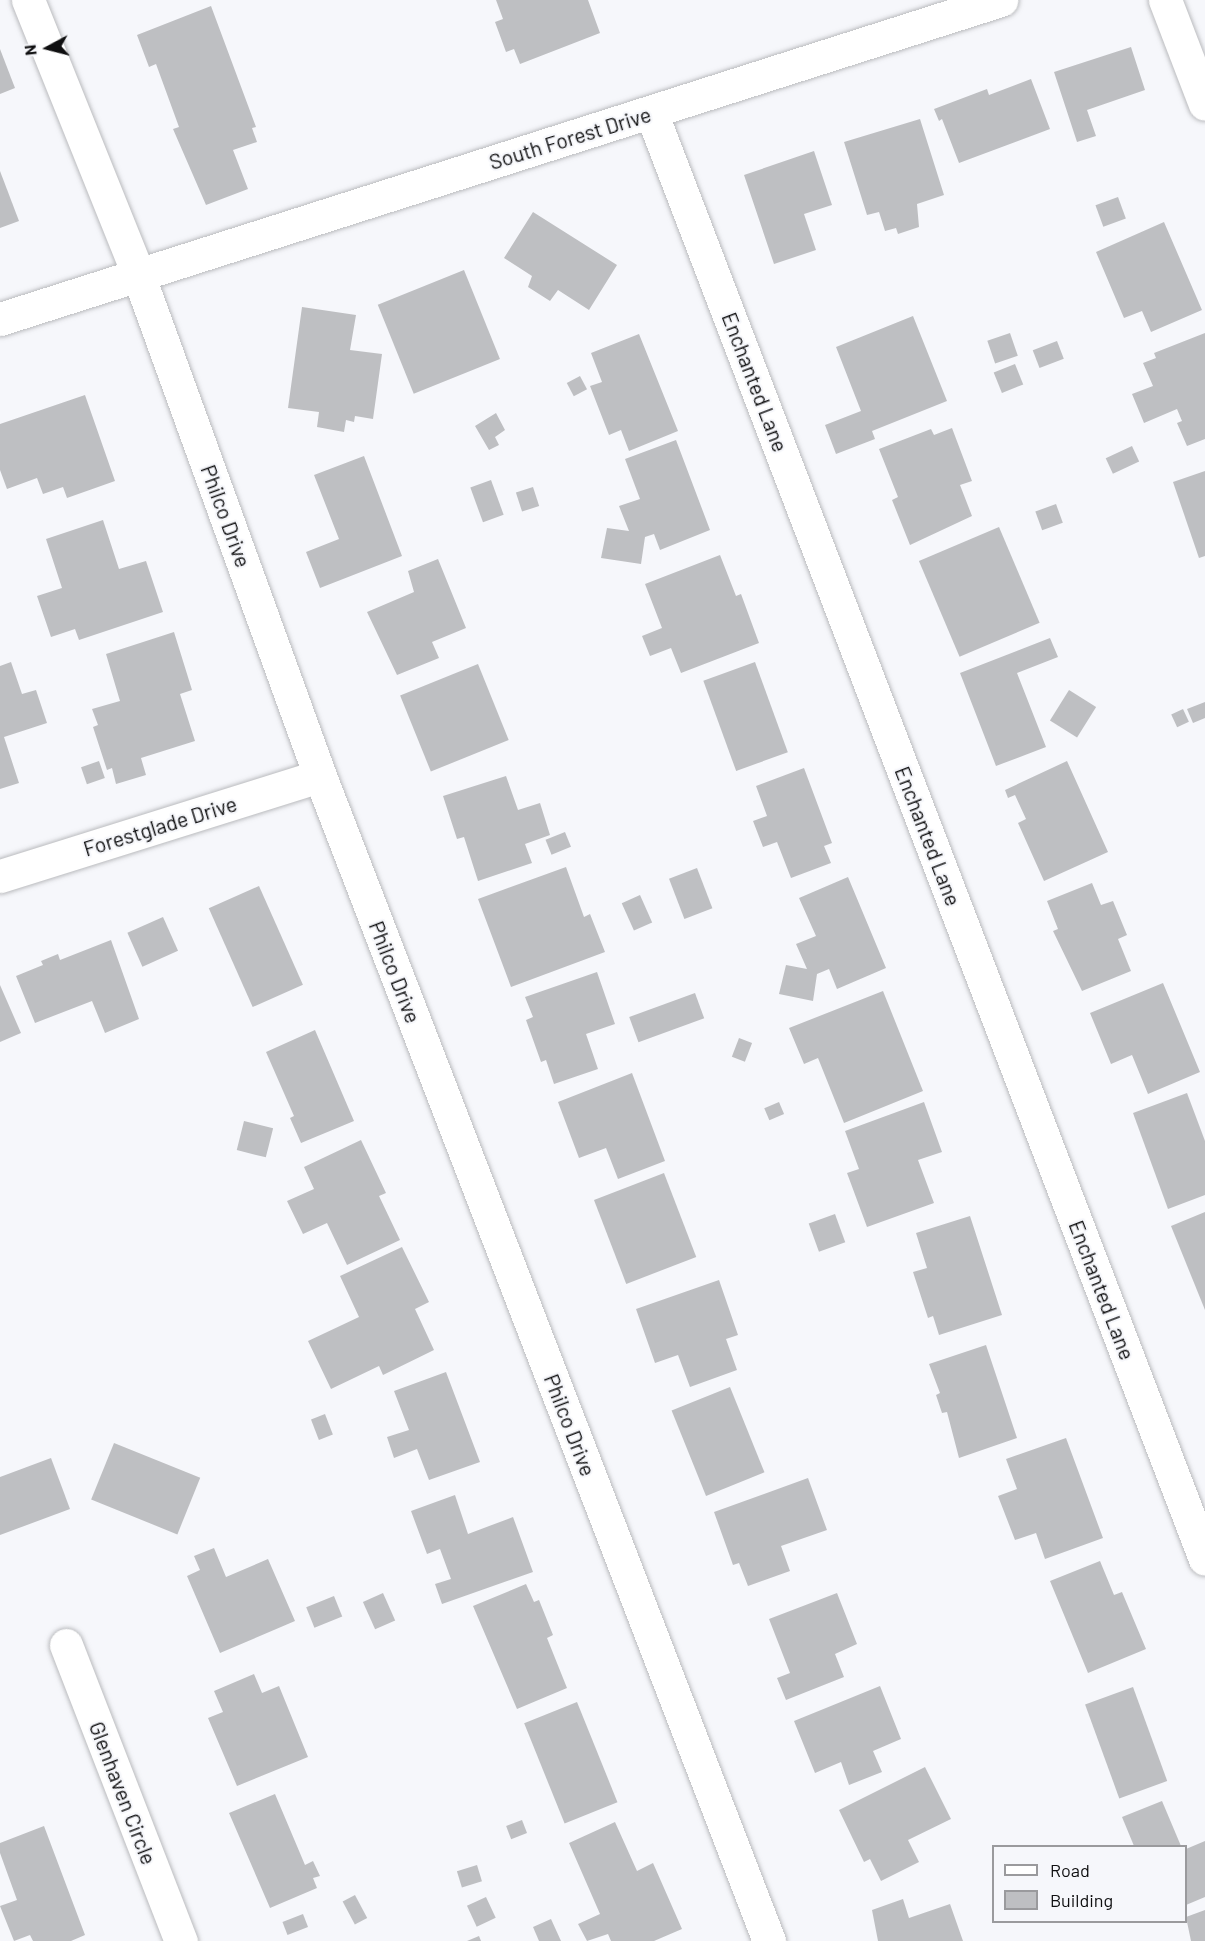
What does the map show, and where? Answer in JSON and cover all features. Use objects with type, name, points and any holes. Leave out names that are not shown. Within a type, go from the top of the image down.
[{"type":"street","name":"Philco Drive","points":[[27,0],[138,274],[320,776],[769,1941]]},
{"type":"street","name":"South Forest Drive","points":[[0,319],[1001,0]]},
{"type":"street","points":[[1165,0],[1205,104]]},
{"type":"street","name":"Enchanted Lane","points":[[651,112],[1205,1559]]},
{"type":"street","name":"Forestglade Drive","points":[[0,876],[320,776]]},
{"type":"street","name":"Glenhaven Circle","points":[[66,1645],[181,1941]]},
{"type":"building","points":[[496,0],[588,0],[600,33],[520,64],[514,49],[506,52],[495,22],[503,19]]},
{"type":"building","points":[[211,6],[256,127],[252,128],[257,142],[233,150],[248,189],[206,205],[173,129],[179,127],[156,64],[149,67],[137,35]]},
{"type":"building","points":[[1131,47],[1145,90],[1087,110],[1096,136],[1077,142],[1054,72]]},
{"type":"building","points":[[0,49],[15,88],[0,94]]},
{"type":"building","points":[[1031,79],[1050,129],[959,163],[942,119],[939,121],[934,109],[987,89],[989,95]]},
{"type":"building","points":[[920,119],[944,195],[917,204],[919,227],[898,234],[896,228],[885,231],[879,212],[867,215],[844,142]]},
{"type":"building","points":[[814,151],[832,205],[804,214],[816,250],[774,264],[744,175]]},
{"type":"building","points":[[0,171],[19,221],[0,228]]},
{"type":"building","points":[[1118,197],[1126,219],[1103,227],[1095,205]]},
{"type":"building","points":[[533,212],[617,265],[589,310],[558,290],[550,301],[528,287],[532,276],[504,258]]},
{"type":"building","points":[[1164,222],[1202,310],[1151,332],[1142,311],[1124,318],[1096,252]]},
{"type":"building","points":[[464,270],[500,359],[414,394],[378,305]]},
{"type":"building","points":[[302,307],[356,315],[350,350],[382,354],[373,419],[355,416],[354,422],[346,420],[344,432],[317,427],[319,412],[288,408]]},
{"type":"building","points":[[913,316],[947,401],[872,431],[875,439],[836,454],[825,425],[861,411],[836,347]]},
{"type":"building","points":[[1010,333],[1018,356],[995,364],[987,341]]},
{"type":"building","points":[[1205,333],[1205,439],[1187,446],[1177,423],[1182,421],[1177,409],[1144,423],[1132,394],[1153,386],[1143,363],[1156,358],[1154,353]]},
{"type":"building","points":[[639,334],[678,431],[629,451],[621,430],[609,435],[590,386],[602,382],[591,353]]},
{"type":"building","points":[[1057,341],[1064,359],[1040,368],[1033,350]]},
{"type":"building","points":[[1015,364],[1023,384],[1002,393],[994,373]]},
{"type":"building","points":[[580,376],[587,389],[574,396],[567,383]]},
{"type":"building","points":[[85,395],[115,481],[67,498],[63,487],[43,494],[37,478],[7,489],[0,470],[0,424]]},
{"type":"building","points":[[496,413],[505,430],[495,437],[499,445],[489,450],[475,426]]},
{"type":"building","points":[[952,428],[972,481],[960,485],[972,516],[910,545],[892,500],[898,497],[879,449],[931,429],[934,435]]},
{"type":"building","points":[[676,440],[710,530],[660,550],[654,534],[645,537],[641,564],[601,558],[607,528],[629,531],[619,506],[640,499],[625,459]]},
{"type":"building","points":[[1132,446],[1139,461],[1113,474],[1106,458]]},
{"type":"building","points":[[364,456],[402,556],[320,588],[306,552],[339,539],[314,475]]},
{"type":"building","points":[[1205,471],[1205,556],[1199,558],[1173,482]]},
{"type":"building","points":[[491,480],[504,515],[483,522],[470,488]]},
{"type":"building","points":[[533,487],[539,506],[522,512],[516,493]]},
{"type":"building","points":[[1056,504],[1063,523],[1042,530],[1035,512]]},
{"type":"building","points":[[103,520],[119,569],[146,561],[163,612],[79,640],[75,629],[51,637],[37,596],[62,588],[46,539]]},
{"type":"building","points":[[999,527],[1040,623],[960,657],[919,561]]},
{"type":"building","points":[[720,555],[736,596],[741,594],[759,643],[681,673],[671,648],[650,656],[642,636],[662,628],[645,584]]},
{"type":"building","points":[[438,559],[466,628],[432,642],[439,658],[397,675],[367,612],[414,592],[408,571]]},
{"type":"building","points":[[174,632],[192,690],[180,694],[195,741],[141,758],[146,775],[116,784],[112,768],[107,770],[93,727],[98,725],[92,709],[120,701],[106,654]]},
{"type":"building","points":[[1050,638],[1058,657],[1017,673],[1046,747],[996,766],[960,673]]},
{"type":"building","points":[[11,662],[22,694],[36,690],[47,723],[4,737],[19,783],[0,789],[0,666]]},
{"type":"building","points":[[755,662],[788,752],[736,771],[703,681]]},
{"type":"building","points":[[478,664],[509,740],[431,771],[400,695]]},
{"type":"building","points":[[1069,690],[1096,707],[1077,737],[1050,721]]},
{"type":"building","points":[[1205,702],[1205,718],[1193,723],[1187,709]]},
{"type":"building","points":[[1183,709],[1189,722],[1177,727],[1171,714]]},
{"type":"building","points":[[99,761],[105,778],[87,784],[81,767]]},
{"type":"building","points":[[1067,761],[1108,852],[1044,881],[1018,823],[1026,819],[1015,795],[1008,798],[1005,790]]},
{"type":"building","points":[[804,768],[832,843],[824,846],[831,863],[791,878],[777,842],[763,847],[753,821],[767,816],[756,786]]},
{"type":"building","points":[[506,776],[518,810],[540,803],[550,835],[525,844],[532,863],[478,881],[464,837],[457,839],[443,796]]},
{"type":"building","points":[[565,832],[571,847],[552,855],[546,840]]},
{"type":"building","points":[[566,867],[584,917],[590,914],[605,952],[511,987],[478,899]]},
{"type":"building","points":[[697,868],[712,908],[684,919],[669,879]]},
{"type":"building","points":[[848,877],[886,968],[837,989],[829,969],[817,974],[813,1001],[779,994],[786,965],[807,969],[796,944],[816,936],[799,898]]},
{"type":"building","points":[[1092,883],[1101,905],[1113,901],[1127,935],[1118,939],[1131,971],[1082,991],[1053,931],[1058,929],[1047,901]]},
{"type":"building","points":[[259,886],[303,985],[253,1007],[209,908]]},
{"type":"building","points":[[640,895],[652,922],[634,931],[622,903]]},
{"type":"building","points":[[163,917],[178,951],[142,967],[127,933]]},
{"type":"building","points":[[111,940],[139,1019],[105,1033],[92,1001],[35,1023],[16,976],[43,965],[41,961],[58,954],[60,960]]},
{"type":"building","points":[[597,972],[615,1024],[586,1034],[598,1069],[554,1084],[546,1060],[541,1062],[526,1020],[533,1017],[525,997]]},
{"type":"building","points":[[1163,983],[1200,1072],[1148,1094],[1132,1055],[1111,1064],[1090,1013]]},
{"type":"building","points":[[0,985],[21,1033],[0,1042]]},
{"type":"building","points":[[883,991],[923,1091],[844,1123],[818,1058],[804,1064],[789,1028]]},
{"type":"building","points":[[695,993],[704,1018],[638,1042],[629,1017]]},
{"type":"building","points":[[315,1030],[354,1121],[301,1143],[290,1118],[294,1116],[266,1052]]},
{"type":"building","points":[[739,1038],[752,1043],[745,1062],[732,1057]]},
{"type":"building","points":[[632,1073],[665,1161],[618,1179],[606,1148],[579,1158],[558,1102]]},
{"type":"building","points":[[1187,1093],[1205,1141],[1205,1195],[1168,1209],[1133,1113]]},
{"type":"building","points":[[779,1102],[784,1114],[769,1120],[764,1108]]},
{"type":"building","points":[[924,1102],[942,1152],[918,1160],[934,1203],[867,1227],[847,1173],[859,1169],[845,1131]]},
{"type":"building","points":[[244,1121],[273,1128],[266,1157],[237,1150]]},
{"type":"building","points":[[361,1140],[386,1193],[379,1196],[400,1240],[347,1265],[327,1223],[303,1234],[287,1201],[314,1189],[304,1167]]},
{"type":"building","points":[[664,1173],[696,1257],[626,1284],[594,1200]]},
{"type":"building","points":[[1205,1212],[1205,1310],[1171,1226]]},
{"type":"building","points":[[835,1214],[845,1242],[819,1252],[809,1224]]},
{"type":"building","points":[[970,1216],[1002,1315],[939,1335],[933,1316],[928,1318],[913,1272],[927,1268],[916,1233]]},
{"type":"building","points":[[402,1247],[429,1302],[415,1309],[434,1350],[383,1375],[379,1366],[331,1389],[308,1341],[359,1317],[340,1276]]},
{"type":"building","points":[[719,1280],[738,1335],[726,1339],[737,1370],[690,1387],[678,1355],[655,1363],[636,1309]]},
{"type":"building","points":[[986,1345],[1017,1438],[959,1458],[947,1412],[942,1413],[936,1395],[940,1393],[929,1364]]},
{"type":"building","points":[[446,1372],[480,1462],[429,1480],[417,1449],[394,1458],[387,1437],[409,1430],[394,1391]]},
{"type":"building","points":[[730,1387],[764,1472],[706,1496],[672,1411]]},
{"type":"building","points":[[325,1414],[333,1435],[319,1440],[311,1419]]},
{"type":"building","points":[[1066,1438],[1103,1538],[1045,1559],[1036,1533],[1015,1540],[998,1496],[1017,1489],[1006,1459]]},
{"type":"building","points":[[114,1443],[200,1478],[177,1534],[91,1500]]},
{"type":"building","points":[[51,1458],[70,1509],[0,1535],[0,1477]]},
{"type":"building","points":[[808,1478],[827,1530],[781,1546],[790,1571],[748,1586],[739,1563],[733,1565],[714,1512]]},
{"type":"building","points":[[455,1495],[468,1534],[513,1517],[533,1572],[442,1604],[435,1584],[451,1579],[440,1549],[427,1554],[411,1511]]},
{"type":"building","points":[[214,1548],[226,1577],[268,1559],[295,1621],[220,1653],[187,1576],[200,1570],[194,1556]]},
{"type":"building","points":[[1100,1561],[1114,1595],[1122,1592],[1146,1649],[1088,1673],[1050,1581]]},
{"type":"building","points":[[526,1584],[534,1602],[539,1600],[553,1635],[547,1638],[567,1688],[517,1709],[473,1606]]},
{"type":"building","points":[[383,1593],[395,1620],[375,1629],[363,1602]]},
{"type":"building","points":[[837,1593],[857,1644],[835,1654],[844,1677],[786,1700],[777,1678],[790,1673],[769,1619]]},
{"type":"building","points":[[334,1596],[342,1616],[314,1628],[306,1607]]},
{"type":"building","points":[[254,1674],[262,1693],[279,1686],[308,1757],[237,1786],[208,1718],[223,1712],[214,1691]]},
{"type":"building","points":[[880,1686],[901,1739],[873,1751],[882,1772],[849,1785],[841,1762],[815,1773],[794,1721]]},
{"type":"building","points":[[1133,1687],[1167,1781],[1119,1798],[1085,1704]]},
{"type":"building","points":[[577,1702],[617,1802],[565,1823],[524,1723]]},
{"type":"building","points":[[925,1767],[951,1819],[908,1840],[919,1862],[881,1881],[870,1859],[864,1862],[839,1810]]},
{"type":"building","points":[[275,1794],[305,1865],[313,1861],[320,1876],[313,1878],[317,1888],[270,1908],[229,1813]]},
{"type":"building","points":[[1162,1801],[1181,1845],[1134,1845],[1122,1817]]},
{"type":"building","points":[[522,1820],[527,1833],[511,1839],[506,1826]]},
{"type":"building","points":[[615,1822],[637,1871],[653,1863],[682,1929],[654,1941],[611,1941],[608,1934],[587,1941],[578,1924],[600,1914],[569,1843]]},
{"type":"building","points":[[44,1826],[85,1935],[71,1941],[33,1941],[30,1935],[14,1941],[0,1906],[17,1900],[0,1853],[0,1843]]},
{"type":"building","points":[[1205,1841],[1205,1897],[1187,1905],[1187,1849]]},
{"type":"building","points":[[477,1865],[482,1881],[462,1887],[457,1871]]},
{"type":"building","points":[[355,1895],[367,1918],[355,1925],[343,1902]]},
{"type":"building","points":[[486,1897],[496,1918],[477,1927],[467,1906]]},
{"type":"building","points":[[903,1899],[909,1918],[950,1904],[963,1941],[878,1941],[872,1910]]},
{"type":"building","points":[[1205,1910],[1205,1941],[1191,1941],[1187,1917]]},
{"type":"building","points":[[303,1914],[308,1927],[287,1935],[282,1922]]},
{"type":"building","points":[[551,1919],[561,1941],[539,1941],[533,1927]]},
{"type":"building","points":[[479,1936],[481,1941],[467,1941]]}]
